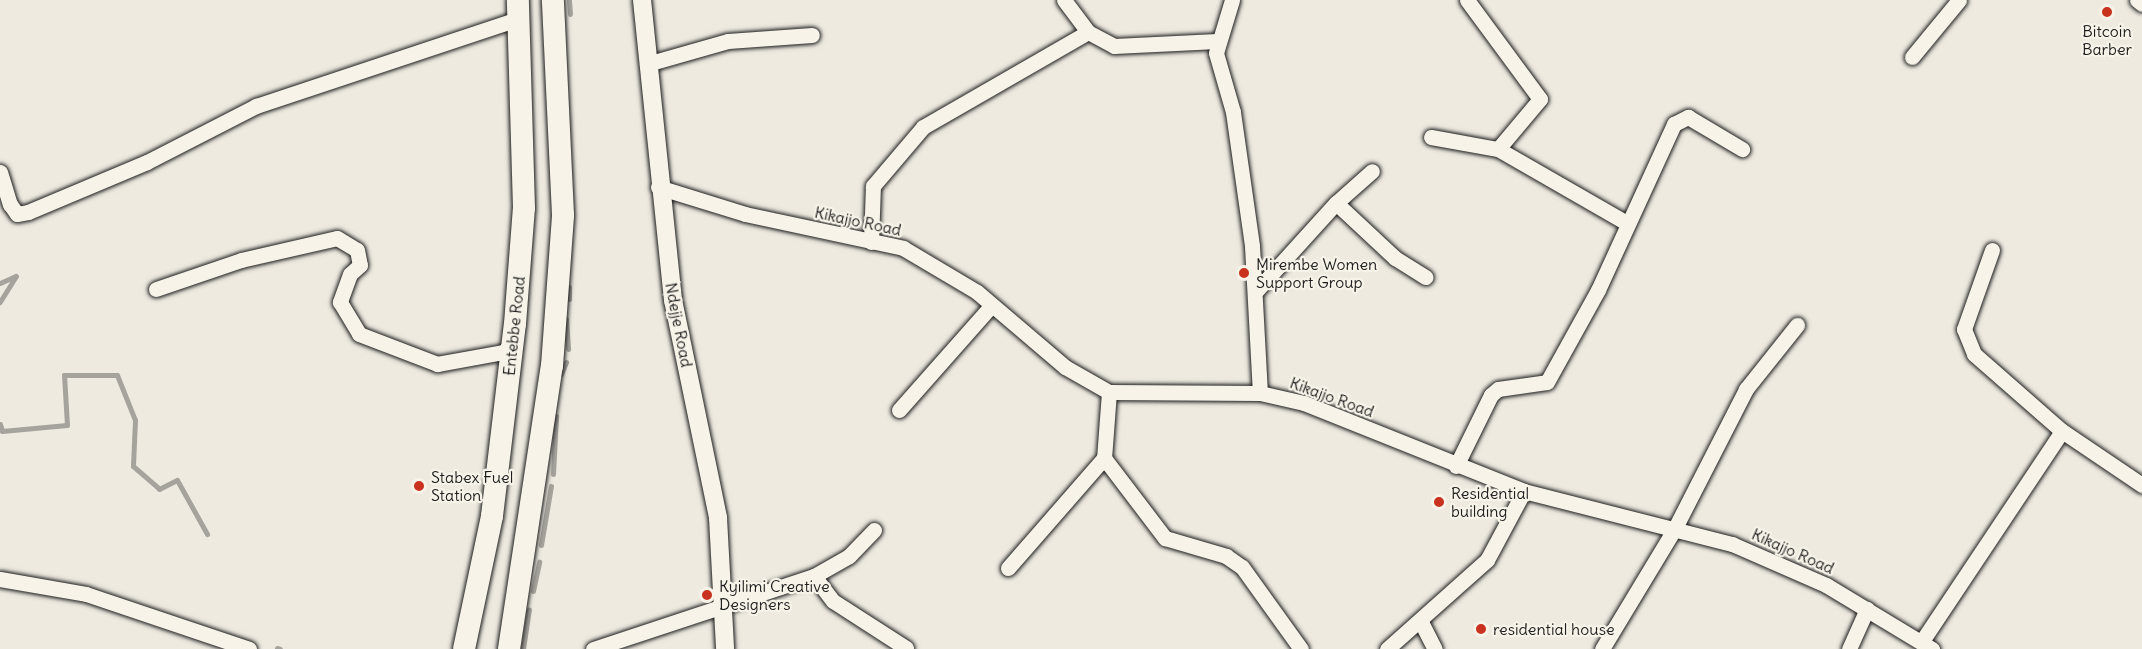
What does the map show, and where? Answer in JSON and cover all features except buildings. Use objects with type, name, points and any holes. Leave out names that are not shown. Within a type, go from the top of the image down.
[{"type":"main road","points":[[509,649],[552,366],[562,227],[553,0]]},
{"type":"main road","name":"Entebbe Road","points":[[464,649],[492,516],[513,341],[524,208],[519,9]]},
{"type":"street","name":"Ndejje Road","points":[[642,0],[657,187],[673,300],[718,518],[725,649]]},
{"type":"street","points":[[1064,0],[1088,32],[1114,45],[1135,47],[1217,41]]},
{"type":"street","points":[[1232,0],[1217,41],[1233,112],[1257,290],[1260,393]]},
{"type":"street","points":[[1467,0],[1540,99],[1498,149]]},
{"type":"street","points":[[1912,57],[1959,0]]},
{"type":"street","points":[[2137,0],[2142,4]]},
{"type":"street","points":[[0,172],[10,204],[17,214],[28,212],[147,162],[256,106],[519,9]]},
{"type":"street","points":[[871,242],[873,186],[923,127],[1088,32]]},
{"type":"street","points":[[647,64],[728,41],[812,35]]},
{"type":"street","points":[[1456,466],[1491,395],[1498,389],[1547,382],[1598,290],[1625,222],[1680,118],[1688,117],[1742,149]]},
{"type":"street","points":[[1431,137],[1498,149],[1625,222]]},
{"type":"street","points":[[1257,290],[1336,203],[1372,171]]},
{"type":"street","name":"Kikajjo Road","points":[[657,187],[745,214],[903,248],[992,305],[1065,367],[1109,392],[1260,393],[1304,403],[1456,466],[1524,491],[1732,544],[1867,609],[1927,645]]},
{"type":"street","points":[[1336,203],[1395,258],[1425,276]]},
{"type":"street","points":[[156,290],[241,260],[337,238],[357,249],[360,265],[350,274],[340,302],[359,334],[436,364],[504,352],[513,341]]},
{"type":"street","points":[[1992,250],[1968,307],[1966,342],[2004,384],[2062,431],[2142,485]]},
{"type":"street","points":[[899,410],[992,305]]},
{"type":"street","points":[[1602,649],[1676,528],[1746,389],[1797,325]]},
{"type":"street","points":[[1109,392],[1102,423],[1104,458],[1165,538],[1226,555],[1242,567],[1301,649]]},
{"type":"street","points":[[1927,645],[2062,431]]},
{"type":"street","points":[[1008,568],[1104,458]]},
{"type":"street","points":[[1387,649],[1422,622],[1486,560],[1524,491]]},
{"type":"street","points":[[593,649],[724,603],[814,576],[849,556],[874,530]]},
{"type":"street","points":[[814,576],[833,601],[906,648]]},
{"type":"street","points":[[0,584],[0,579],[86,594],[249,649]]},
{"type":"street","points":[[1849,649],[1867,609]]},
{"type":"street","points":[[1422,622],[1435,649]]},
{"type":"waterway","points":[[569,0],[570,14]]},
{"type":"waterway","points":[[0,283],[16,276],[0,302]]},
{"type":"waterway","points":[[569,287],[569,299]]},
{"type":"waterway","points":[[566,319],[568,349]]},
{"type":"waterway","points":[[561,374],[566,362]]},
{"type":"waterway","points":[[0,424],[2,431],[67,425],[64,375],[117,375],[135,420],[133,466],[159,489],[177,480],[207,534]]},
{"type":"waterway","points":[[553,474],[556,416]]},
{"type":"waterway","points":[[541,545],[551,486]]},
{"type":"waterway","points":[[533,591],[539,562]]},
{"type":"waterway","points":[[523,649],[529,609]]},
{"type":"place","name":"Bitcoin Barber","points":[[2107,12]]},
{"type":"place","name":"Mirembe Women Support Group","points":[[1244,273]]},
{"type":"place","name":"Stabex Fuel Station","points":[[419,486]]},
{"type":"place","name":"Residential building","points":[[1439,502]]},
{"type":"place","name":"Kyilimi Creative Designers","points":[[707,595]]},
{"type":"place","name":"residential house","points":[[1481,629]]}]
